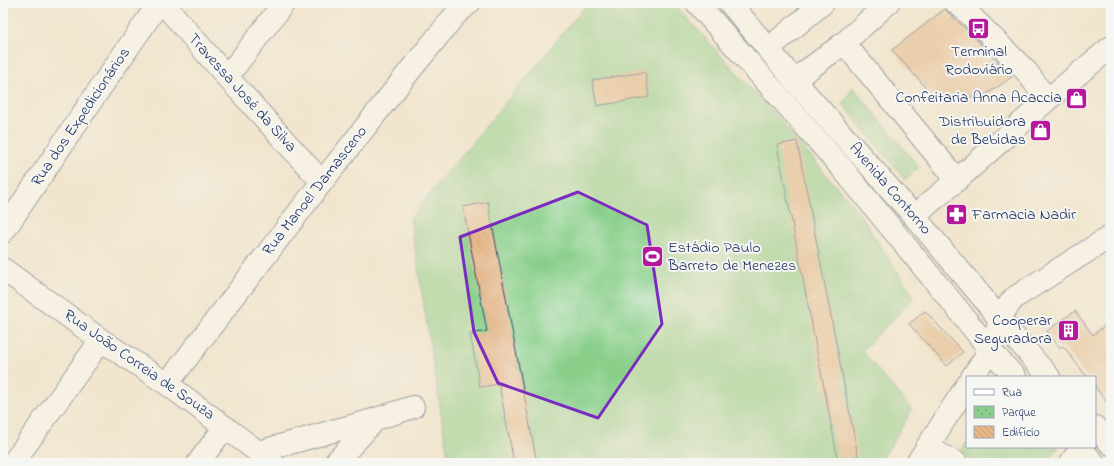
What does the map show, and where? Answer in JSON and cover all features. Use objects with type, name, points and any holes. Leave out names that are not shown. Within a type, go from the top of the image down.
[{"type":"street","name":"Rua dos Expedicionários","points":[[3,232],[159,3]]},
{"type":"street","name":"Travessa José da Silva","points":[[163,3],[227,77],[322,182]]},
{"type":"street","points":[[227,77],[284,3]]},
{"type":"street","name":"Rua Manoel Damasceno","points":[[166,384],[413,67],[456,14],[469,3]]},
{"type":"street","name":"Avenida Contorno","points":[[696,3],[841,167],[990,350],[1014,376]]},
{"type":"street","name":"Avenida Contorno","points":[[730,3],[794,80],[914,216],[1048,376]]},
{"type":"street","points":[[768,49],[823,3]]},
{"type":"street","points":[[794,80],[844,43],[888,3]]},
{"type":"street","points":[[960,10],[1027,72],[1047,100]]},
{"type":"street","points":[[844,43],[957,180]]},
{"type":"street","points":[[914,216],[1047,100],[1111,47]]},
{"type":"street","points":[[973,376],[990,350],[1000,320],[1014,298],[1111,236]]},
{"type":"street","name":"Rua João Correia de Souza","points":[[3,269],[101,340],[225,426],[266,458]]},
{"type":"street","points":[[13,463],[101,340]]},
{"type":"street","points":[[956,463],[922,455],[966,387]]},
{"type":"street","points":[[266,458],[413,407]]},
{"type":"street","points":[[335,463],[376,419]]},
{"type":"street","points":[[198,463],[225,426]]},
{"type":"street","points":[[1096,428],[1111,444]]},
{"type":"highlighted area","points":[[578,192],[647,225],[662,324],[598,418],[498,383],[474,332],[460,237]]},
{"type":"green space","name":"Estádio Paulo Barreto de Menezes","points":[[588,3],[673,3],[780,120],[858,212],[914,297],[862,351],[912,410],[880,463],[449,463],[410,218]]},
{"type":"green space","points":[[853,87],[919,167],[905,180],[843,104]]},
{"type":"green space","points":[[966,444],[966,448],[1058,448],[1046,463],[974,463],[959,454]]},
{"type":"building","points":[[945,9],[1012,77],[986,95],[939,102],[892,50]]},
{"type":"building","points":[[645,72],[649,97],[597,106],[592,80]]},
{"type":"building","points":[[797,141],[858,456],[838,460],[777,145]]},
{"type":"building","points":[[488,202],[537,463],[514,463],[499,384],[480,387],[470,334],[487,331],[463,207]]},
{"type":"building","points":[[925,311],[963,352],[947,366],[909,324]]},
{"type":"building","points":[[1075,311],[1093,335],[1111,321],[1111,408],[1096,388],[1096,376],[1086,376],[1063,346],[1060,348],[1047,331]]},
{"type":"place","name":"Terminal Rodoviário","points":[[979,28]]},
{"type":"place","name":"Confeitaria Anna Acaccia","points":[[1077,98]]},
{"type":"place","name":"Distribuidora de Bebidas","points":[[1041,131]]},
{"type":"place","name":"Farmacia Nadir","points":[[957,215]]},
{"type":"place","name":"Estádio Paulo Barreto de Menezes","points":[[652,257]]},
{"type":"place","name":"Cooperar Seguradora","points":[[1068,330]]}]
